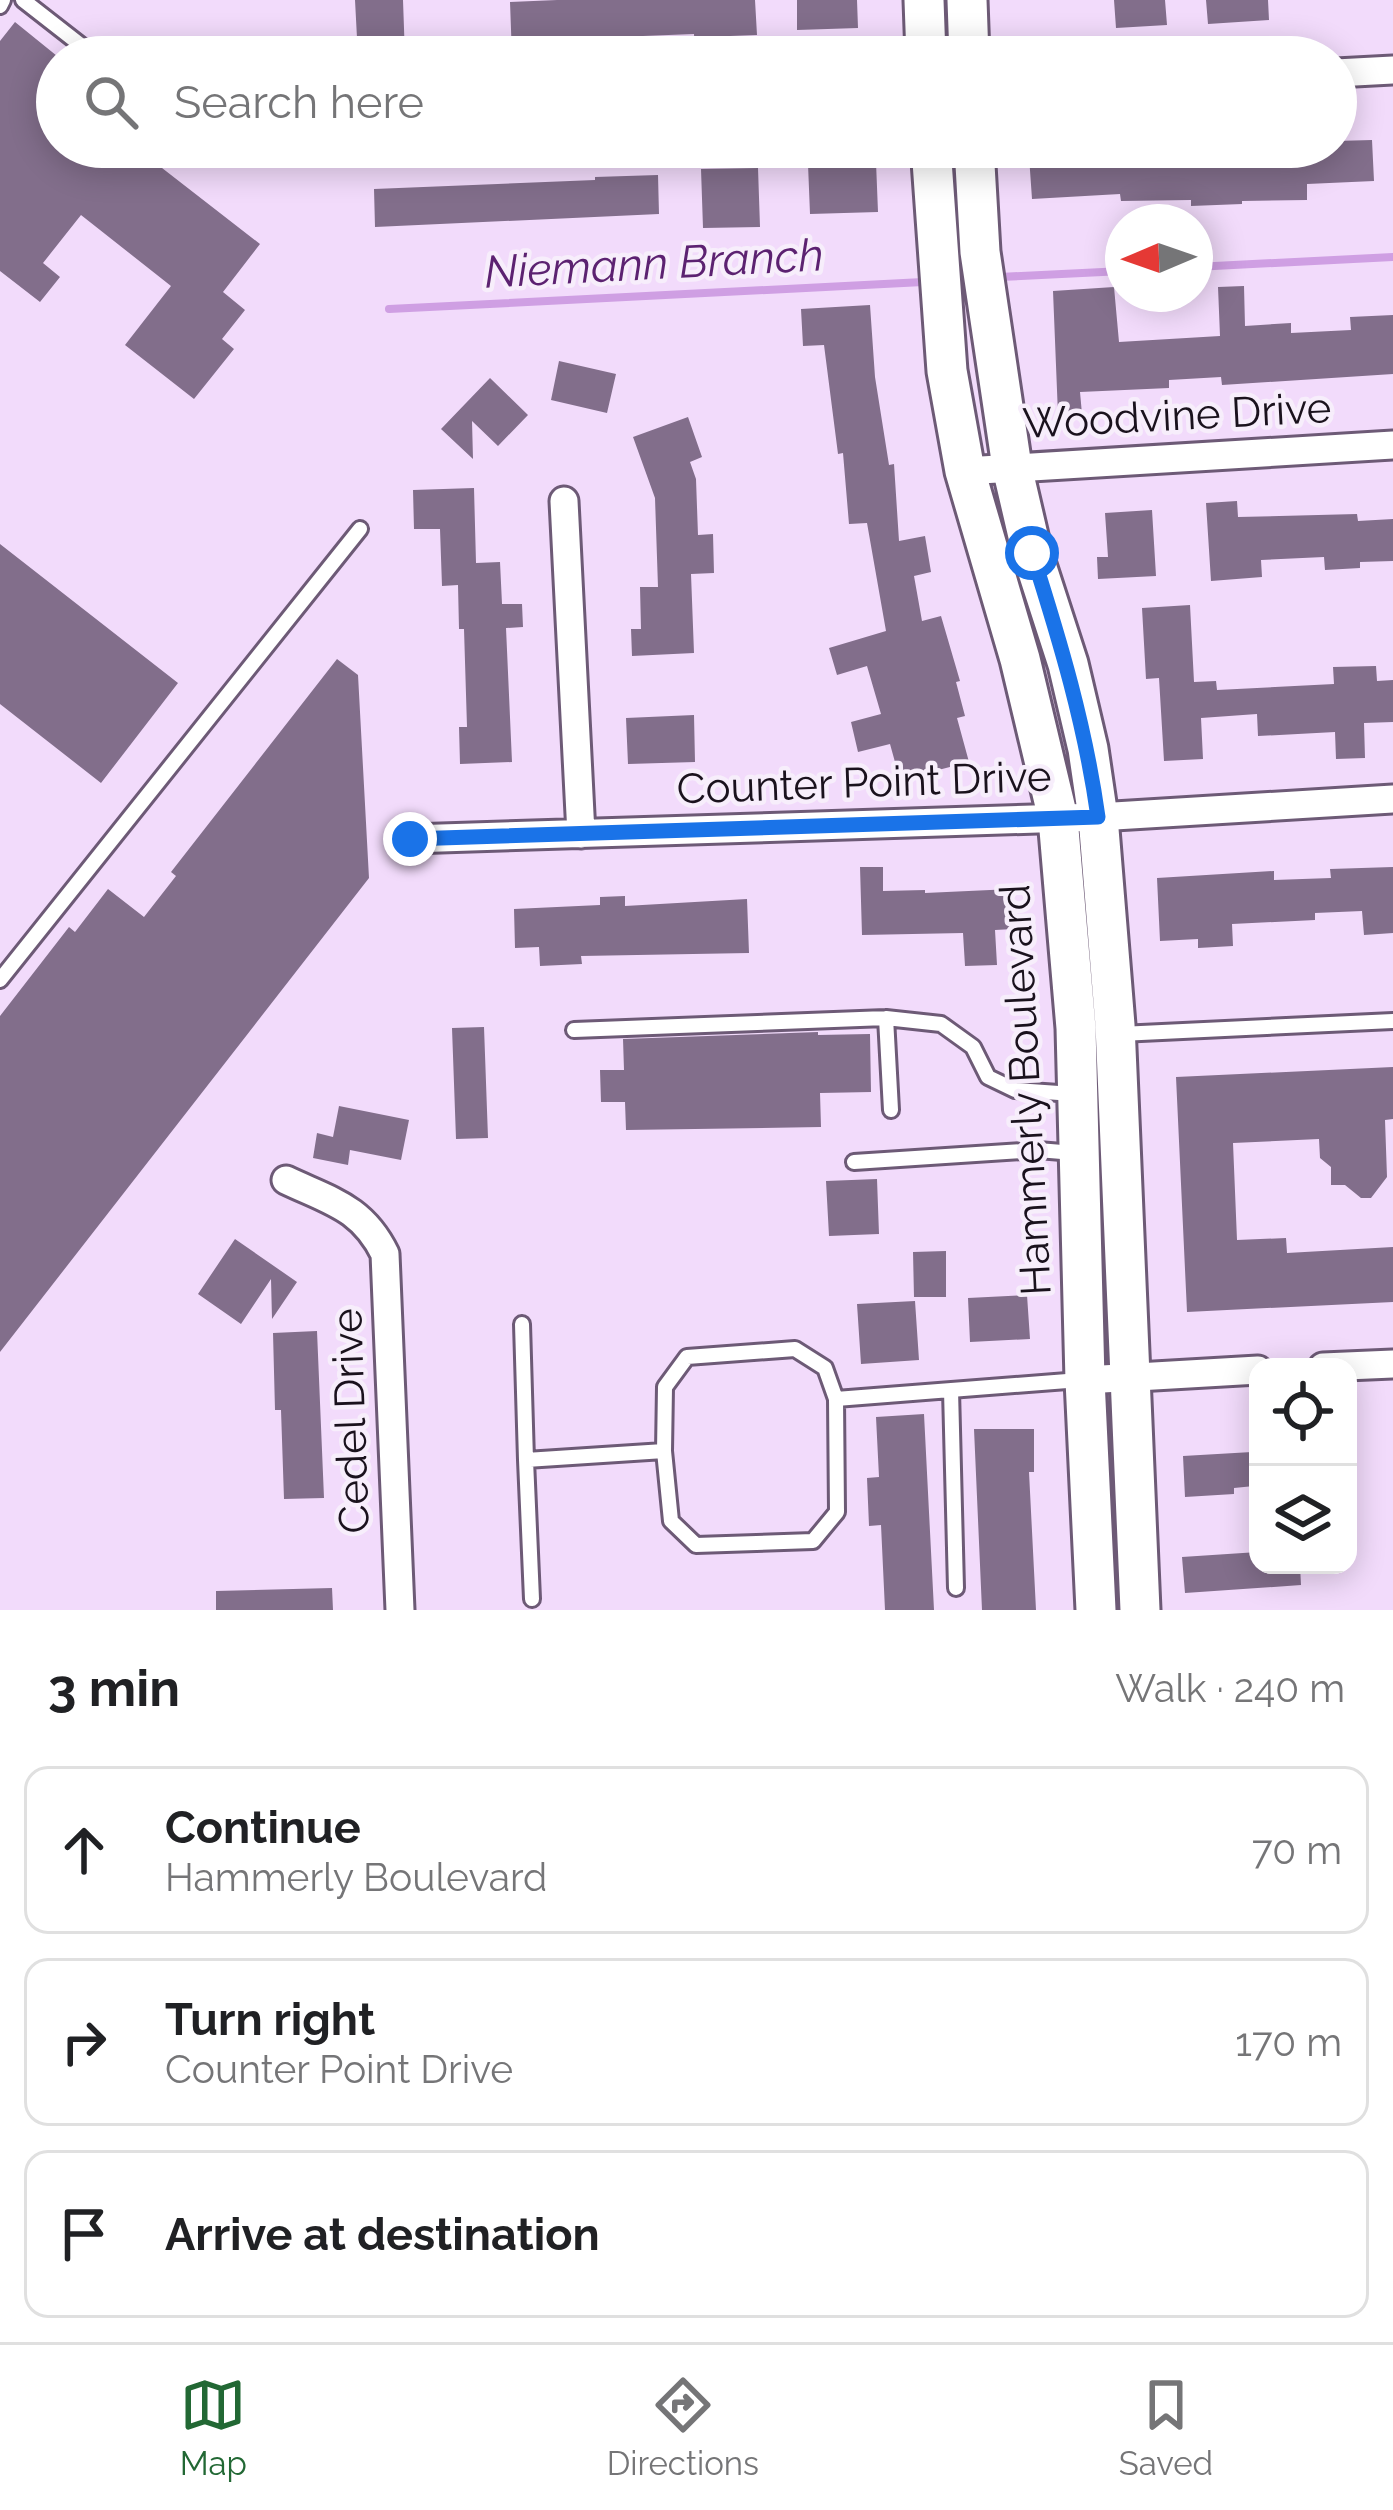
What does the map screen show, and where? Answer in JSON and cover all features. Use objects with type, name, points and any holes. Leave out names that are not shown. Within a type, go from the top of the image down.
[{"type":"main road","points":[[923,0],[925,36]]},
{"type":"main road","points":[[967,0],[968,36]]},
{"type":"main road","name":"Hammerly Boulevard","points":[[932,168],[947,371],[965,471],[1020,659],[1058,818],[1076,1028],[1096,1610]]},
{"type":"main road","points":[[975,168],[980,252],[1012,467],[1032,553],[1068,664],[1098,817],[1115,1034],[1140,1610]]},
{"type":"street","points":[[1357,72],[1393,70]]},
{"type":"street","name":"Woodvine Drive","points":[[965,471],[1393,445]]},
{"type":"street","points":[[564,501],[581,834]]},
{"type":"street","name":"Counter Point Drive","points":[[410,839],[1098,817],[1393,799]]},
{"type":"street","name":"Cedel Drive","points":[[286,1180],[358,1215],[375,1232],[385,1253],[400,1610]]},
{"type":"street","points":[[1357,1366],[1393,1364]]},
{"type":"street","points":[[1085,1380],[1249,1370]]},
{"type":"lane","points":[[23,0],[69,36]]},
{"type":"lane","points":[[0,980],[359,529]]},
{"type":"lane","points":[[574,1030],[886,1018],[941,1024],[973,1047],[988,1076],[1015,1090],[1078,1095]]},
{"type":"lane","points":[[886,1018],[891,1110]]},
{"type":"lane","points":[[1115,1034],[1393,1021]]},
{"type":"lane","points":[[854,1162],[1038,1150],[1079,1154]]},
{"type":"lane","points":[[522,1324],[532,1599]]},
{"type":"lane","points":[[795,1349],[826,1368],[836,1399],[837,1512],[813,1541],[696,1545],[671,1521],[664,1451],[665,1387],[687,1357],[795,1349]]},
{"type":"lane","points":[[836,1399],[1085,1380]]},
{"type":"lane","points":[[951,1390],[956,1588]]},
{"type":"lane","points":[[526,1460],[664,1451]]},
{"type":"building","points":[[355,0],[403,0],[404,36],[357,36]]},
{"type":"building","points":[[755,0],[757,35],[511,36],[510,2]]},
{"type":"building","points":[[797,0],[857,0],[858,28],[797,30]]},
{"type":"building","points":[[1114,0],[1165,0],[1167,25],[1116,28]]},
{"type":"building","points":[[1206,0],[1268,0],[1269,20],[1208,24]]},
{"type":"building","points":[[15,22],[36,39],[36,168],[162,168],[260,244],[223,292],[245,310],[222,339],[234,349],[194,399],[125,345],[171,286],[81,215],[43,263],[60,277],[40,302],[0,271],[0,41]]},
{"type":"building","points":[[1357,140],[1372,140],[1374,181],[1307,184],[1307,200],[1213,205],[1191,204],[1191,200],[1121,201],[1120,194],[1032,199],[1030,168],[1357,168]]},
{"type":"building","points":[[758,168],[760,227],[703,228],[701,169]]},
{"type":"building","points":[[808,168],[876,168],[878,212],[810,214]]},
{"type":"building","points":[[658,175],[659,214],[375,227],[374,189]]},
{"type":"building","points":[[1244,286],[1245,326],[1291,323],[1291,333],[1351,330],[1350,317],[1393,315],[1393,374],[1222,385],[1221,377],[1169,380],[1169,388],[1080,392],[1082,414],[1058,415],[1053,291],[1105,288],[1105,312],[1116,312],[1119,342],[1220,336],[1218,287]]},
{"type":"building","points":[[870,305],[875,377],[889,465],[894,464],[899,541],[925,536],[931,572],[914,576],[922,621],[941,616],[960,681],[956,682],[965,716],[957,718],[969,762],[900,780],[890,744],[858,752],[851,722],[881,714],[867,666],[837,675],[829,648],[886,631],[867,523],[849,524],[843,453],[838,454],[824,345],[803,346],[801,309]]},
{"type":"building","points":[[559,361],[616,374],[607,413],[551,400]]},
{"type":"building","points":[[490,378],[528,415],[498,446],[472,421],[473,459],[441,429]]},
{"type":"building","points":[[688,417],[702,457],[690,462],[696,479],[698,535],[713,534],[714,573],[691,574],[694,653],[632,656],[631,629],[641,629],[640,587],[658,587],[655,498],[633,437]]},
{"type":"building","points":[[474,488],[476,563],[500,562],[502,604],[522,604],[523,627],[506,628],[512,762],[460,764],[459,727],[467,727],[458,585],[442,586],[440,529],[414,529],[413,490]]},
{"type":"building","points":[[1237,501],[1238,517],[1357,514],[1358,521],[1393,519],[1393,561],[1325,570],[1324,557],[1261,560],[1262,577],[1211,581],[1206,503]]},
{"type":"building","points":[[1152,510],[1156,576],[1098,579],[1097,557],[1108,557],[1105,513]]},
{"type":"building","points":[[0,544],[178,683],[101,783],[0,704]]},
{"type":"building","points":[[1190,605],[1194,682],[1216,681],[1217,690],[1334,684],[1333,667],[1376,666],[1377,681],[1393,680],[1393,722],[1364,723],[1365,758],[1336,759],[1335,732],[1258,736],[1257,714],[1201,718],[1203,759],[1164,761],[1159,678],[1146,679],[1142,608]]},
{"type":"building","points":[[337,659],[358,675],[369,878],[0,1352],[0,1016],[69,927],[75,932],[108,889],[144,917],[176,876],[171,872]]},
{"type":"building","points":[[694,715],[695,762],[628,764],[626,718]]},
{"type":"building","points":[[860,867],[883,867],[883,891],[1012,889],[1014,929],[995,930],[997,965],[965,966],[963,933],[862,935]]},
{"type":"building","points":[[1393,867],[1393,933],[1364,935],[1362,911],[1315,913],[1315,920],[1232,924],[1233,946],[1198,948],[1198,939],[1160,941],[1157,878],[1274,871],[1274,880],[1331,878],[1330,869]]},
{"type":"building","points":[[625,896],[625,906],[747,899],[749,953],[581,956],[582,964],[540,966],[539,947],[515,948],[514,909],[600,905],[600,897]]},
{"type":"building","points":[[484,1027],[488,1138],[456,1139],[452,1028]]},
{"type":"building","points":[[870,1034],[871,1092],[820,1093],[821,1127],[626,1130],[625,1102],[601,1102],[600,1070],[624,1070],[623,1039]]},
{"type":"building","points":[[1393,1067],[1393,1119],[1385,1120],[1387,1177],[1371,1198],[1361,1198],[1345,1185],[1331,1185],[1331,1167],[1320,1158],[1319,1139],[1233,1143],[1237,1240],[1286,1238],[1287,1253],[1393,1247],[1393,1302],[1187,1312],[1176,1077]]},
{"type":"building","points":[[339,1106],[409,1120],[401,1160],[350,1150],[348,1165],[313,1158],[317,1133],[333,1137]]},
{"type":"building","points":[[877,1179],[879,1234],[829,1236],[826,1181]]},
{"type":"building","points":[[235,1239],[297,1282],[272,1319],[271,1279],[241,1324],[198,1294]]},
{"type":"building","points":[[946,1251],[946,1297],[914,1297],[913,1252]]},
{"type":"building","points":[[1027,1295],[1030,1339],[970,1342],[968,1298]]},
{"type":"building","points":[[915,1301],[919,1360],[861,1364],[857,1304]]},
{"type":"building","points":[[317,1331],[324,1498],[284,1499],[273,1333]]},
{"type":"building","points":[[924,1414],[934,1610],[885,1610],[881,1525],[869,1526],[867,1478],[879,1477],[876,1417]]},
{"type":"building","points":[[974,1429],[1034,1429],[1034,1472],[1029,1472],[1036,1610],[982,1610]]},
{"type":"building","points":[[1249,1452],[1249,1486],[1234,1488],[1234,1494],[1185,1497],[1183,1456]]},
{"type":"building","points":[[1249,1553],[1249,1574],[1300,1574],[1301,1585],[1185,1593],[1182,1557]]},
{"type":"building","points":[[332,1588],[333,1610],[216,1610],[216,1591]]},
{"type":"waterway","name":"Niemann Branch","points":[[1213,266],[1393,257]]},
{"type":"waterway","name":"Niemann Branch","points":[[1000,277],[1105,272]]},
{"type":"waterway","name":"Niemann Branch","points":[[389,309],[923,282]]},
{"type":"route","points":[[410,839],[1098,817],[1068,664],[1032,553]]}]
